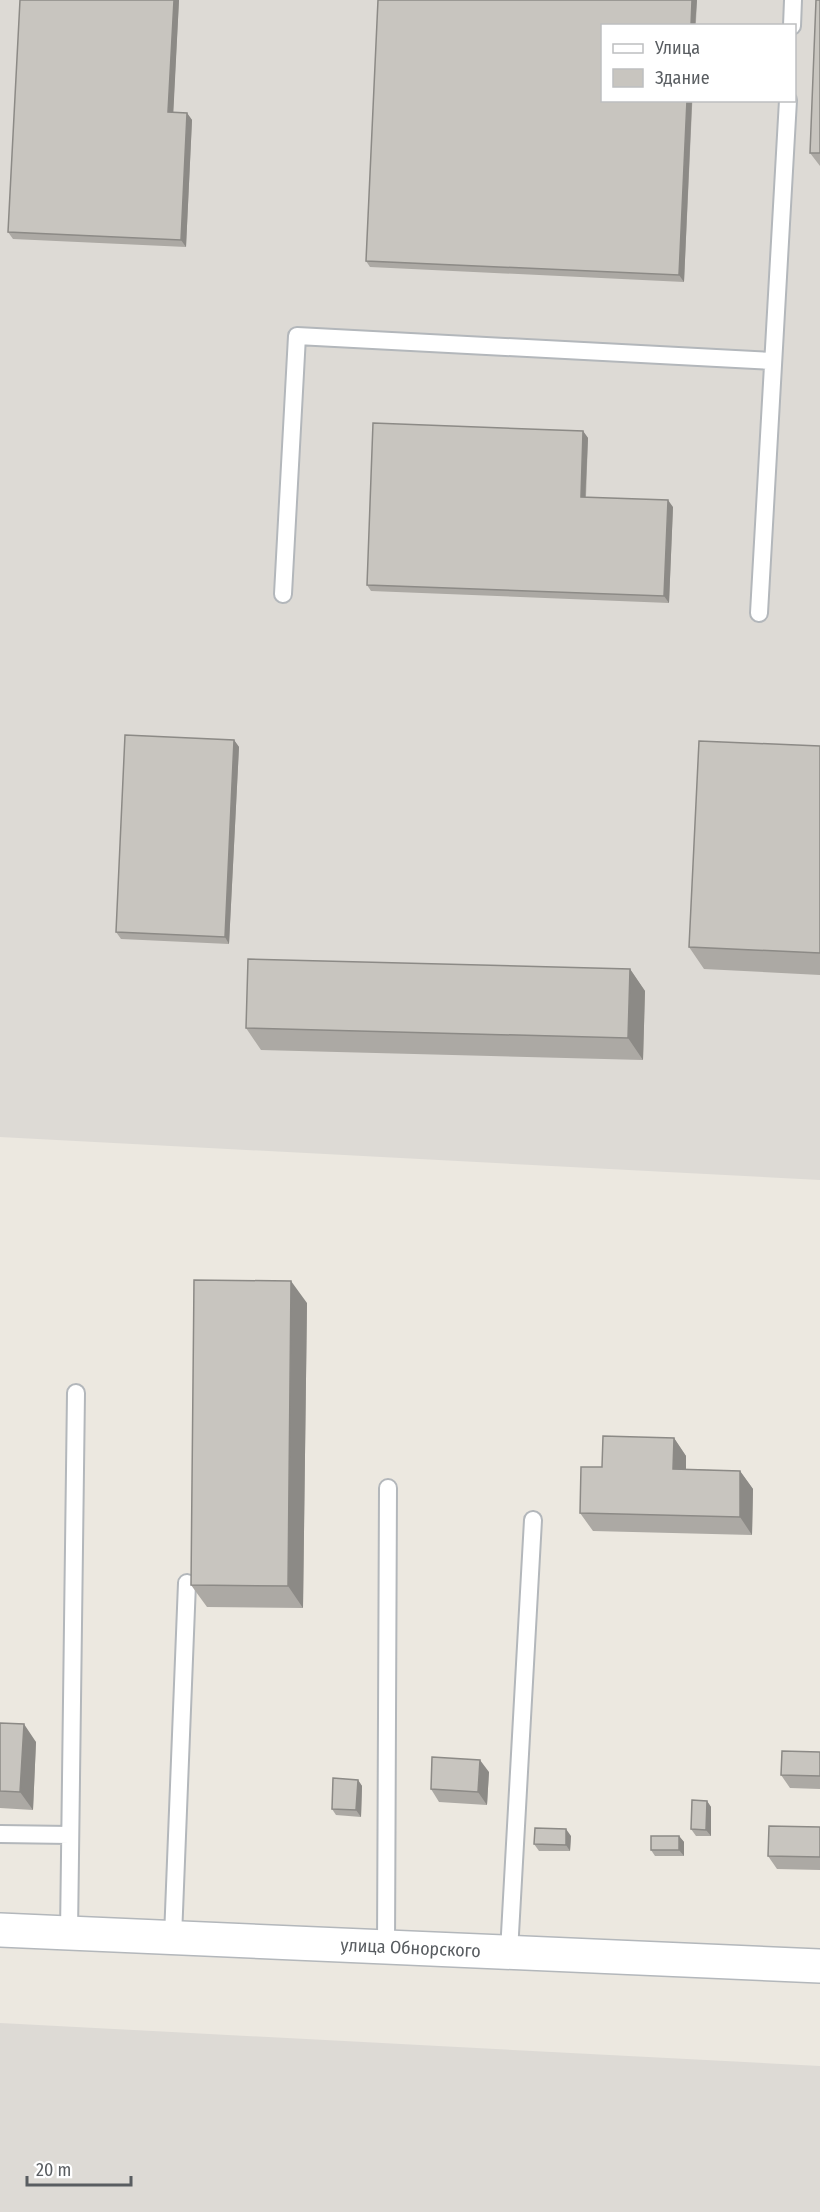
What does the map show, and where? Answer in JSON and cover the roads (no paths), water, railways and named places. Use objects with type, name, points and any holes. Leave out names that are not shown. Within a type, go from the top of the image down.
[{"type":"street","name":"улица Обнорского","points":[[0,1930],[820,1966]]},
{"type":"lane","points":[[792,24],[794,0]]},
{"type":"lane","points":[[759,613],[788,102]]},
{"type":"lane","points":[[284,594],[297,336],[773,361]]},
{"type":"lane","points":[[69,1933],[76,1393]]},
{"type":"lane","points":[[386,1947],[388,1488]]},
{"type":"lane","points":[[509,1952],[533,1520]]},
{"type":"lane","points":[[173,1937],[188,1583]]},
{"type":"lane","points":[[0,1834],[70,1835]]}]
